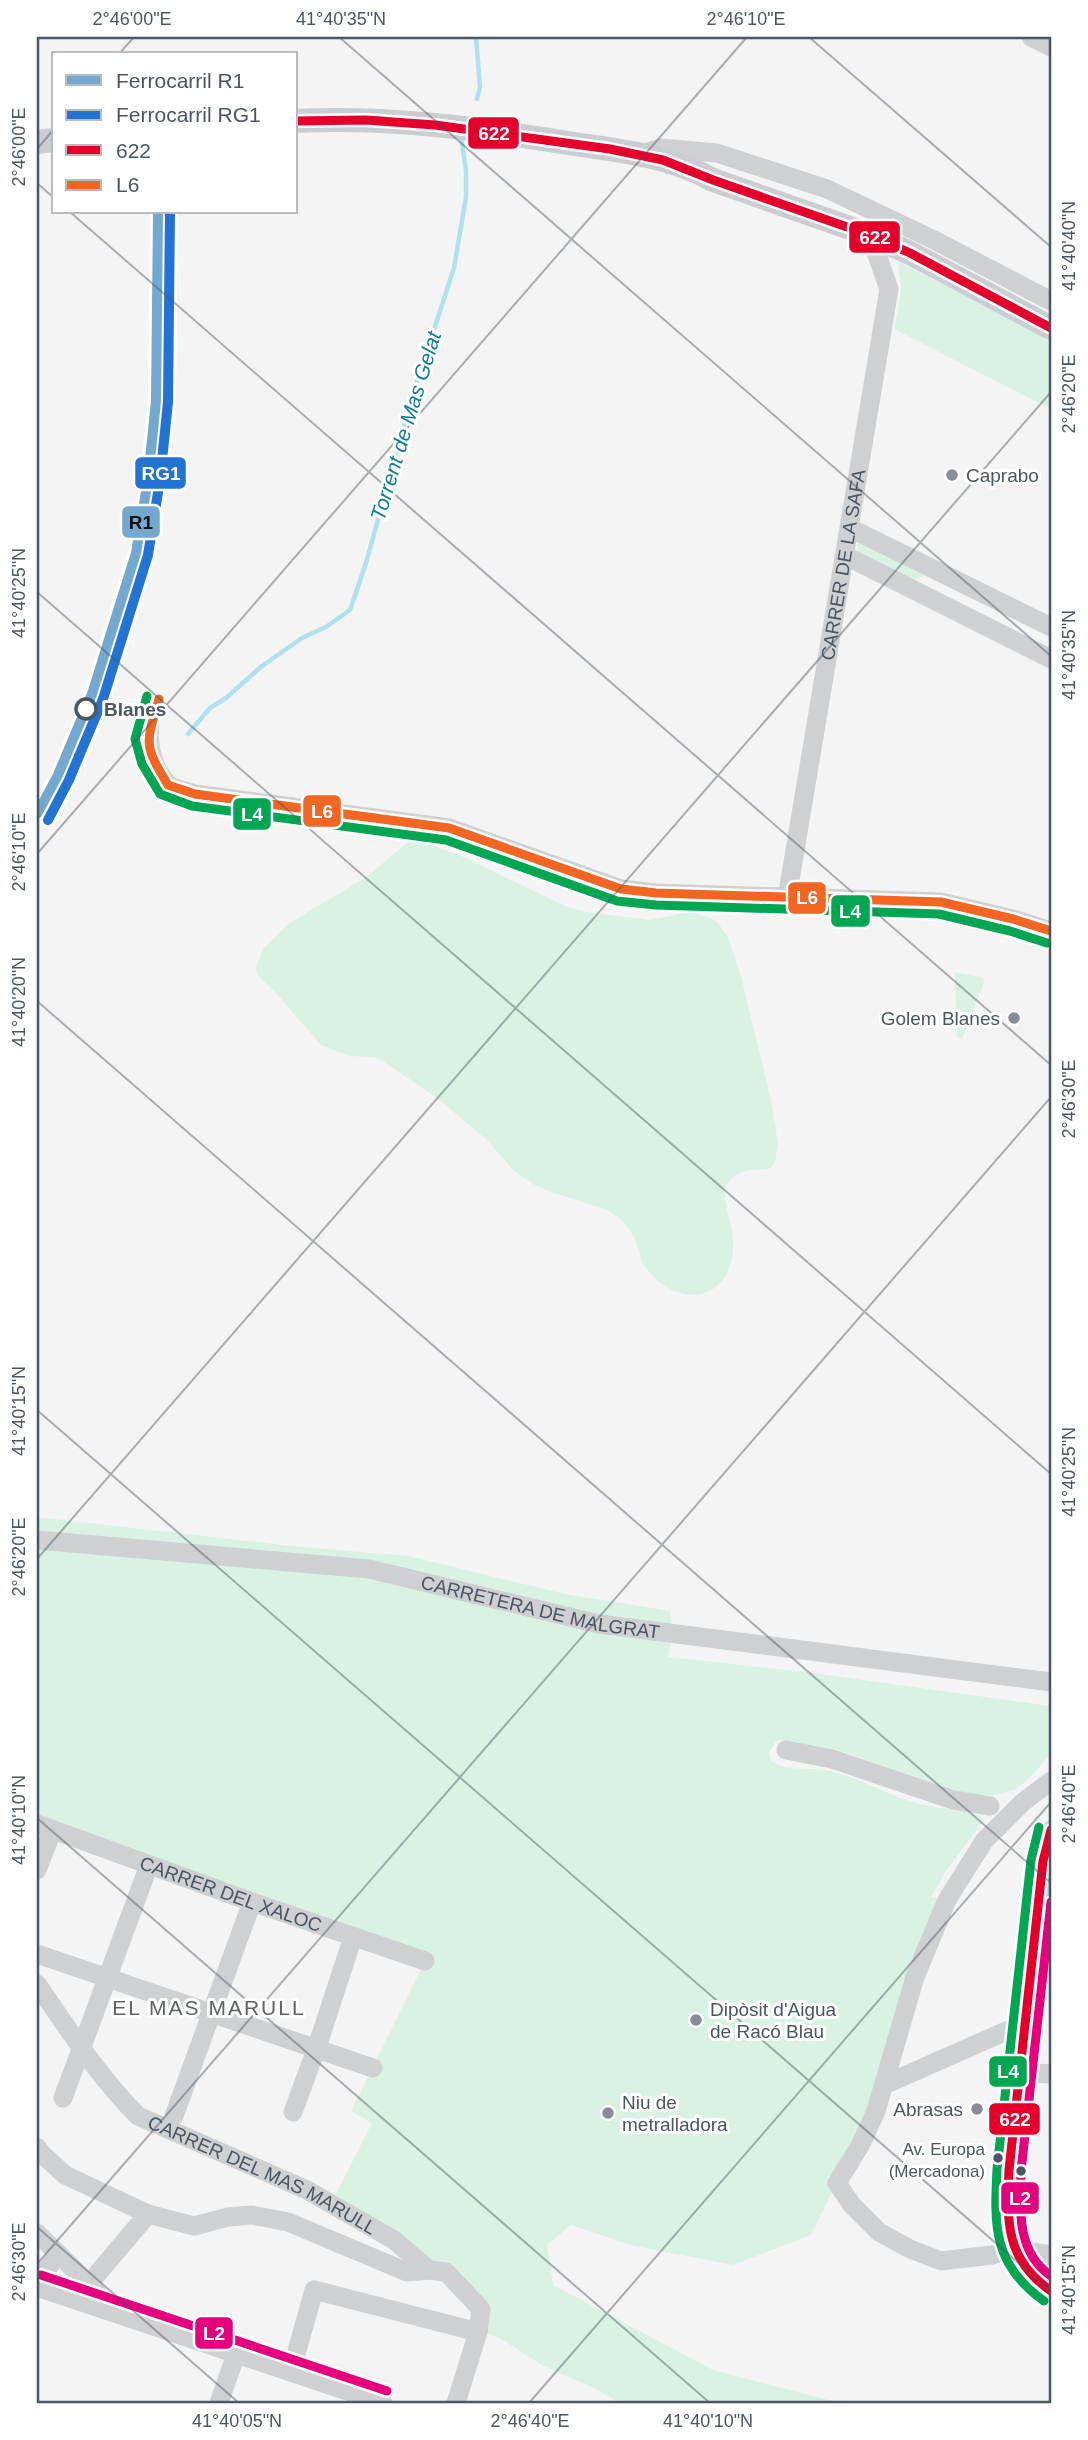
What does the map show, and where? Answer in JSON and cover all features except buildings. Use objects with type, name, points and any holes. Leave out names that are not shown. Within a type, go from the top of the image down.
[{"type":"main road","points":[[298,121],[333,119],[465,126],[639,154],[693,168],[713,180],[870,234],[1051,328]]},
{"type":"street","points":[[1031,37],[1051,47]]},
{"type":"street","points":[[639,154],[662,148],[718,153],[827,189],[934,240],[1051,301]]},
{"type":"street","points":[[713,180],[710,162],[718,153]]},
{"type":"street","name":"CARRER DE LA SAFA","points":[[787,898],[889,289],[870,234]]},
{"type":"street","points":[[850,528],[1051,627]]},
{"type":"street","points":[[846,556],[1051,659]]},
{"type":"street","points":[[150,725],[147,740],[153,760],[169,785],[195,794],[449,828],[621,889],[656,893],[941,902],[1051,931]]},
{"type":"street","name":"CARRETERA DE MALGRAT","points":[[37,1540],[369,1569],[599,1624],[1049,1680]]},
{"type":"street","points":[[786,1750],[832,1759],[953,1800],[990,1806],[1023,1802]]},
{"type":"street","points":[[1051,1781],[1023,1802],[984,1841],[947,1900],[915,1977],[884,2085],[861,2144],[837,2183],[852,2205],[879,2232],[930,2257],[941,2260],[992,2255],[1014,2249],[1051,2255]]},
{"type":"street","points":[[990,1806],[1002,1823]]},
{"type":"street","points":[[37,1870],[44,1828]]},
{"type":"street","name":"CARRER DEL XALOC","points":[[44,1828],[425,1961]]},
{"type":"street","points":[[1051,1830],[1044,1861],[1045,1902],[1024,2030],[1009,2170],[1008,2212],[1014,2249],[1021,2264],[1038,2283],[1051,2291]]},
{"type":"street","points":[[63,2098],[149,1865]]},
{"type":"street","points":[[174,2116],[252,1902]]},
{"type":"street","points":[[293,2112],[353,1937]]},
{"type":"street","points":[[37,1954],[373,2068]]},
{"type":"street","name":"CARRER DEL MAS MARULL","points":[[37,1984],[83,2049],[138,2116],[307,2190],[394,2240],[429,2270],[446,2272],[481,2309],[478,2332]]},
{"type":"street","points":[[884,2085],[1013,2028],[1024,2030]]},
{"type":"street","points":[[1020,2071],[1051,2074]]},
{"type":"street","points":[[37,2147],[65,2175],[148,2214],[194,2225],[228,2217],[252,2215],[288,2222],[407,2272],[429,2270]]},
{"type":"street","points":[[90,2285],[148,2214]]},
{"type":"street","points":[[37,2233],[90,2285],[113,2313]]},
{"type":"street","points":[[58,2254],[37,2285],[383,2403]]},
{"type":"street","points":[[291,2372],[314,2290],[478,2332],[456,2403]]},
{"type":"street","points":[[219,2403],[236,2354]]},
{"type":"green space","points":[[899,262],[1051,339],[1051,409],[894,329],[901,290]]},
{"type":"green space","points":[[861,541],[931,573],[911,581],[859,555],[857,545]]},
{"type":"green space","points":[[412,839],[459,855],[567,907],[649,920],[690,912],[711,918],[728,937],[741,976],[771,1100],[778,1144],[775,1163],[769,1169],[737,1174],[724,1190],[733,1235],[733,1249],[730,1267],[723,1280],[713,1289],[688,1295],[661,1284],[646,1268],[632,1233],[616,1215],[533,1184],[513,1170],[487,1140],[436,1097],[384,1062],[374,1057],[349,1056],[321,1045],[258,976],[256,968],[263,949],[288,924],[365,878]]},
{"type":"green space","points":[[955,972],[983,978],[984,983],[962,1039],[957,1037]]},
{"type":"green space","points":[[37,1517],[290,1546],[408,1556],[565,1594],[670,1611],[673,1633],[668,1657],[805,1672],[1051,1706],[1051,1753],[1024,1783],[1013,1790],[995,1795],[952,1790],[844,1752],[776,1741],[769,1753],[771,1761],[778,1765],[840,1774],[905,1800],[980,1816],[983,1821],[946,1871],[931,1897],[947,1900],[884,2085],[811,2235],[733,2265],[630,2245],[571,2225],[547,2245],[553,2285],[713,2370],[840,2403],[620,2403],[542,2365],[500,2338],[478,2332],[481,2309],[446,2272],[331,2204],[372,2123],[351,2111],[425,1961],[37,1824]]},
{"type":"waterway","name":"Torrent de Mas Gelat","points":[[476,37],[480,87],[477,99]]},
{"type":"waterway","name":"Torrent de Mas Gelat","points":[[188,734],[210,708],[226,698],[262,666],[302,638],[326,627],[350,610],[366,563],[412,397],[454,268],[466,197],[466,171],[461,137]]},
{"type":"rail line","name":"R1","points":[[37,814],[58,775],[92,694],[136,553],[148,479],[156,401],[158,214]]},
{"type":"rail line","name":"RG1","points":[[48,820],[69,780],[103,699],[148,555],[160,480],[168,402],[170,214]]},
{"type":"transit line","name":"622","points":[[298,121],[366,120],[435,125],[610,149],[663,160],[870,235],[910,253],[1051,328]]},
{"type":"transit line","name":"L4","points":[[147,696],[135,739],[142,764],[160,794],[192,806],[446,840],[617,901],[656,905],[939,914],[1047,943]]},
{"type":"transit line","name":"L6","points":[[159,699],[149,744],[154,761],[168,785],[195,794],[449,828],[621,889],[656,893],[941,902],[1051,931]]},
{"type":"transit line","name":"L4","points":[[1039,1827],[1031,1860],[997,2169],[996,2209],[1000,2243],[1006,2258],[1027,2287],[1044,2301]]},
{"type":"transit line","name":"622","points":[[1051,1830],[1043,1861],[1009,2170],[1008,2206],[1009,2223],[1017,2252],[1036,2279],[1051,2291]]},
{"type":"transit line","name":"L2","points":[[1051,1902],[1020,2200],[1023,2229],[1031,2255],[1051,2276]]},
{"type":"transit line","name":"L2","points":[[41,2275],[387,2391]]},
{"type":"place","name":"Caprabo","points":[[952,475]]},
{"type":"place","name":"Blanes","points":[[86,709]]},
{"type":"place","name":"Golem Blanes","points":[[1014,1018]]},
{"type":"place","name":"Dipòsit d'Aigua de Racó Blau","points":[[696,2020]]},
{"type":"place","name":"Abrasas","points":[[977,2109]]},
{"type":"place","name":"Niu de metralladora","points":[[608,2113]]},
{"type":"place","name":"Av. Europa (Mercadona)","points":[[998,2158]]},
{"type":"district","name":"EL MAS MARULL","points":[[209,2008]]}]
